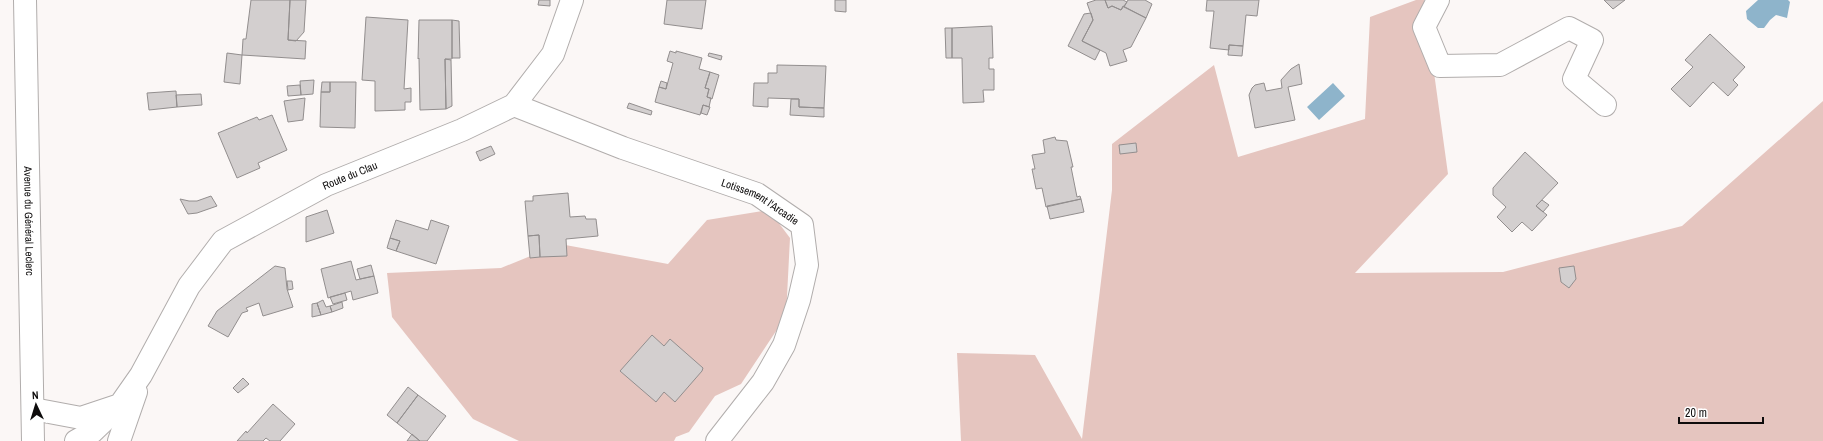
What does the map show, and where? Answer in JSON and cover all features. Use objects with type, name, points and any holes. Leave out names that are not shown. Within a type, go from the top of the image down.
[{"type":"street","name":"Avenue du Général Leclerc","points":[[25,0],[33,441]]},
{"type":"street","name":"Route du Clau","points":[[76,441],[92,432],[120,405],[141,375],[189,286],[223,241],[326,185],[462,130],[514,104],[553,54],[572,0]]},
{"type":"street","points":[[1438,0],[1424,27],[1440,66],[1500,65],[1569,28],[1592,40],[1574,79],[1605,105]]},
{"type":"street","name":"Lotissement l'Arcadie","points":[[514,104],[623,148],[757,194],[802,225],[807,265],[799,300],[784,345],[763,382],[717,441]]},
{"type":"street","name":"Route du Clau","points":[[119,441],[141,375]]},
{"type":"street","points":[[33,409],[81,418],[120,405]]},
{"type":"shaded area","points":[[1416,0],[1424,0],[1448,174],[1355,273],[1503,272],[1682,226],[1823,101],[1823,441],[961,441],[957,353],[1035,355],[1082,439],[1112,190],[1112,144],[1214,65],[1238,157],[1365,119],[1370,17]]},
{"type":"shaded area","points":[[769,210],[790,238],[786,316],[741,384],[715,396],[689,432],[676,437],[674,441],[519,441],[473,419],[392,317],[387,273],[501,268],[560,244],[668,264],[707,220]]},
{"type":"water","points":[[1758,0],[1788,0],[1790,2],[1787,18],[1776,15],[1764,28],[1758,28],[1747,19],[1746,11]]},
{"type":"water","points":[[1333,83],[1345,96],[1319,120],[1307,107]]},
{"type":"building","points":[[251,0],[290,0],[288,40],[306,41],[305,59],[242,55],[243,39],[246,39]]},
{"type":"building","points":[[290,0],[306,0],[304,32],[296,41],[288,40]]},
{"type":"building","points":[[539,0],[550,0],[550,6],[538,5]]},
{"type":"building","points":[[667,0],[706,0],[702,29],[664,24]]},
{"type":"building","points":[[835,0],[846,0],[846,12],[835,11]]},
{"type":"building","points":[[1096,0],[1105,0],[1108,8],[1112,6],[1121,10],[1123,6],[1146,18],[1131,47],[1123,50],[1127,61],[1110,66],[1106,53],[1082,41],[1093,20],[1087,3]]},
{"type":"building","points":[[1105,0],[1123,0],[1127,2],[1121,10],[1112,6],[1108,8]]},
{"type":"building","points":[[1128,0],[1145,0],[1152,4],[1146,18],[1124,7]]},
{"type":"building","points":[[1207,0],[1259,0],[1257,16],[1246,15],[1243,46],[1229,45],[1229,50],[1210,48],[1214,11],[1206,11]]},
{"type":"building","points":[[1604,0],[1625,0],[1613,9]]},
{"type":"building","points":[[1091,13],[1093,20],[1082,41],[1100,50],[1095,60],[1068,46],[1084,14]]},
{"type":"building","points":[[366,17],[408,20],[404,89],[411,88],[411,102],[405,102],[405,110],[375,111],[375,81],[362,80]]},
{"type":"building","points":[[419,20],[452,20],[452,59],[445,59],[446,109],[420,110],[419,58],[418,59]]},
{"type":"building","points":[[452,20],[459,21],[460,58],[452,58]]},
{"type":"building","points":[[992,26],[993,58],[989,58],[989,69],[994,69],[994,90],[983,90],[984,102],[963,103],[962,58],[952,58],[952,28]]},
{"type":"building","points":[[945,28],[952,28],[952,58],[946,58]]},
{"type":"building","points":[[1710,34],[1745,67],[1733,80],[1738,85],[1728,96],[1713,82],[1690,107],[1671,89],[1693,67],[1685,60]]},
{"type":"building","points":[[1229,45],[1243,46],[1242,56],[1228,55]]},
{"type":"building","points":[[670,51],[676,53],[676,51],[702,58],[699,69],[710,72],[705,88],[709,89],[707,97],[711,98],[709,107],[703,105],[700,115],[655,102],[659,87],[666,89],[673,63],[667,61]]},
{"type":"building","points":[[227,53],[242,55],[240,84],[224,82]]},
{"type":"building","points":[[709,53],[722,56],[721,60],[708,56]]},
{"type":"building","points":[[445,59],[451,60],[452,106],[446,109]]},
{"type":"building","points":[[1299,64],[1302,84],[1288,87],[1295,120],[1255,128],[1249,95],[1252,88],[1255,85],[1264,83],[1266,91],[1282,88],[1281,80],[1291,69]]},
{"type":"building","points":[[777,65],[826,66],[824,108],[799,107],[799,99],[768,98],[768,107],[753,106],[754,83],[768,83],[768,73],[777,73]]},
{"type":"building","points":[[710,72],[719,75],[712,99],[707,97],[709,89],[705,88]]},
{"type":"building","points":[[314,80],[313,94],[301,95],[300,81]]},
{"type":"building","points":[[661,81],[667,83],[666,89],[659,87]]},
{"type":"building","points":[[322,82],[330,82],[330,92],[321,92]]},
{"type":"building","points":[[330,82],[356,82],[355,128],[320,127],[321,92],[330,92]]},
{"type":"building","points":[[300,85],[301,95],[288,96],[287,86]]},
{"type":"building","points":[[176,91],[177,107],[149,110],[147,93]]},
{"type":"building","points":[[201,94],[202,105],[177,107],[176,95]]},
{"type":"building","points":[[305,98],[303,120],[288,122],[284,101]]},
{"type":"building","points":[[791,99],[799,99],[799,107],[824,108],[824,117],[790,115]]},
{"type":"building","points":[[629,103],[652,111],[651,115],[627,108]]},
{"type":"building","points":[[703,105],[710,107],[707,115],[701,113]]},
{"type":"building","points":[[272,115],[287,150],[258,163],[260,168],[237,178],[218,133],[257,117],[259,120]]},
{"type":"building","points":[[1055,137],[1056,140],[1067,141],[1073,167],[1071,167],[1077,197],[1080,196],[1081,199],[1046,207],[1042,188],[1036,189],[1032,169],[1035,169],[1032,155],[1045,153],[1043,140]]},
{"type":"building","points":[[1136,143],[1137,152],[1120,154],[1119,145]]},
{"type":"building","points":[[491,146],[495,154],[480,161],[476,152]]},
{"type":"building","points":[[1525,152],[1558,183],[1536,206],[1547,215],[1532,231],[1522,222],[1512,232],[1497,217],[1506,207],[1493,195],[1493,188]]},
{"type":"building","points":[[568,193],[570,217],[585,216],[586,219],[596,219],[598,236],[566,239],[567,256],[540,257],[539,235],[528,236],[525,201],[533,201],[533,196]]},
{"type":"building","points":[[211,196],[217,206],[197,213],[188,214],[180,199],[197,201]]},
{"type":"building","points":[[1081,199],[1084,212],[1050,219],[1047,206]]},
{"type":"building","points":[[1542,200],[1549,205],[1543,212],[1536,206]]},
{"type":"building","points":[[327,210],[334,233],[306,242],[306,217]]},
{"type":"building","points":[[396,220],[428,230],[431,220],[449,226],[436,264],[396,251],[400,241],[390,238]]},
{"type":"building","points":[[539,235],[540,257],[530,258],[528,236]]},
{"type":"building","points":[[390,238],[400,241],[396,251],[387,248]]},
{"type":"building","points":[[351,261],[356,280],[374,276],[378,293],[353,300],[351,291],[328,298],[321,269]]},
{"type":"building","points":[[371,265],[374,276],[360,279],[357,269]]},
{"type":"building","points":[[275,266],[285,268],[287,289],[293,307],[263,316],[259,303],[246,308],[248,311],[242,313],[228,337],[208,326],[217,311]]},
{"type":"building","points":[[1574,266],[1576,279],[1569,288],[1561,282],[1559,268]]},
{"type":"building","points":[[287,281],[292,281],[293,289],[288,290]]},
{"type":"building","points":[[345,293],[347,300],[333,304],[330,297]]},
{"type":"building","points":[[323,300],[326,307],[330,306],[332,312],[321,315],[317,303]]},
{"type":"building","points":[[342,302],[343,308],[332,312],[330,306]]},
{"type":"building","points":[[317,303],[321,315],[312,317],[312,304]]},
{"type":"building","points":[[652,335],[664,346],[670,339],[703,368],[675,402],[664,392],[656,402],[620,371]]},
{"type":"building","points":[[243,378],[249,384],[238,393],[233,388]]},
{"type":"building","points":[[408,387],[418,395],[397,423],[387,415]]},
{"type":"building","points":[[418,395],[446,416],[427,441],[420,441],[397,423]]},
{"type":"building","points":[[273,404],[295,424],[280,441],[270,441],[266,438],[263,441],[237,441],[246,431],[247,433]]},
{"type":"building","points":[[412,434],[420,441],[407,441]]}]
